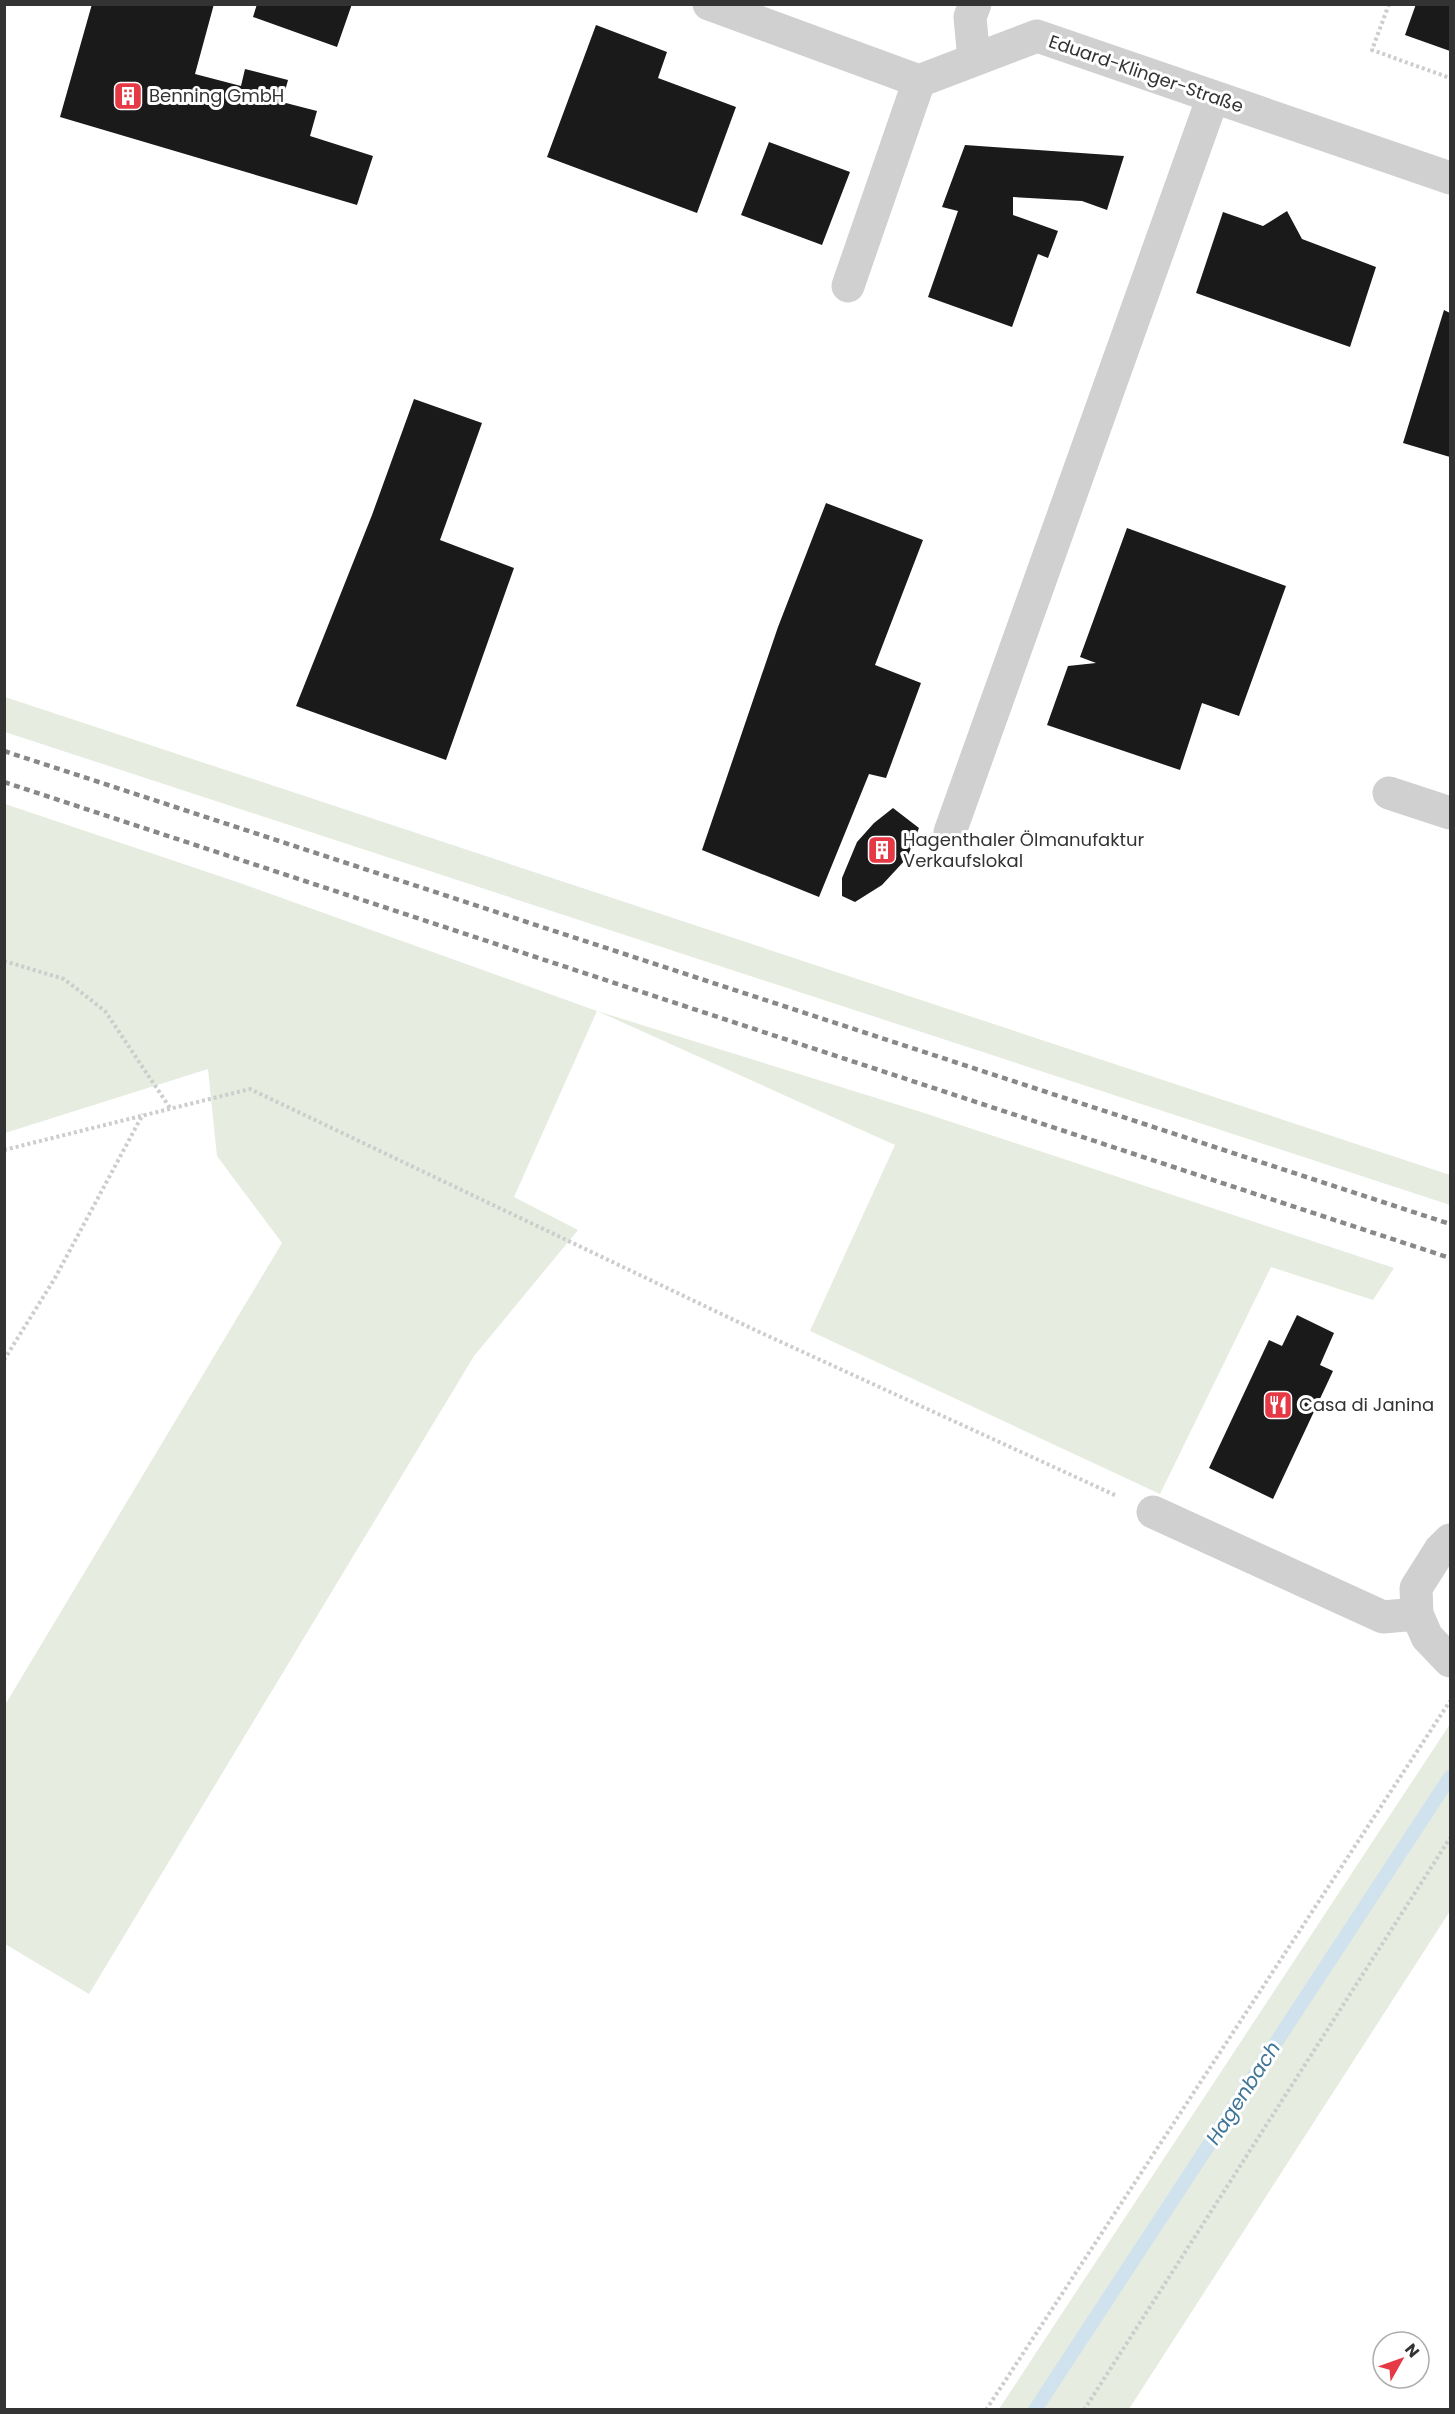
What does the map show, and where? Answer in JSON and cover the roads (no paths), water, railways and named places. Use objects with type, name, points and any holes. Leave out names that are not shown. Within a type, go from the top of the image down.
[{"type":"street","points":[[709,4],[919,81],[848,286]]},
{"type":"street","points":[[974,60],[970,17],[975,4]]},
{"type":"street","name":"Eduard-Klinger-Straße","points":[[919,81],[1037,36],[1450,178]]},
{"type":"street","points":[[950,832],[1213,97]]},
{"type":"street","points":[[1389,794],[1450,813]]},
{"type":"street","points":[[1153,1512],[1383,1617],[1417,1614]]},
{"type":"street","points":[[1450,1540],[1440,1550],[1416,1588],[1417,1614],[1427,1637],[1450,1661]]},
{"type":"waterway","name":"Hagenbach","points":[[1035,2410],[1450,1777]]},
{"type":"railway","points":[[4,751],[1450,1224]]},
{"type":"railway","points":[[4,782],[1450,1258]]},
{"type":"place","name":"Benning GmbH","points":[[128,96]]},
{"type":"place","name":"Hagenthaler Ölmanufaktur Verkaufslokal","points":[[882,850]]},
{"type":"place","name":"Casa di Janina","points":[[1278,1405]]}]
